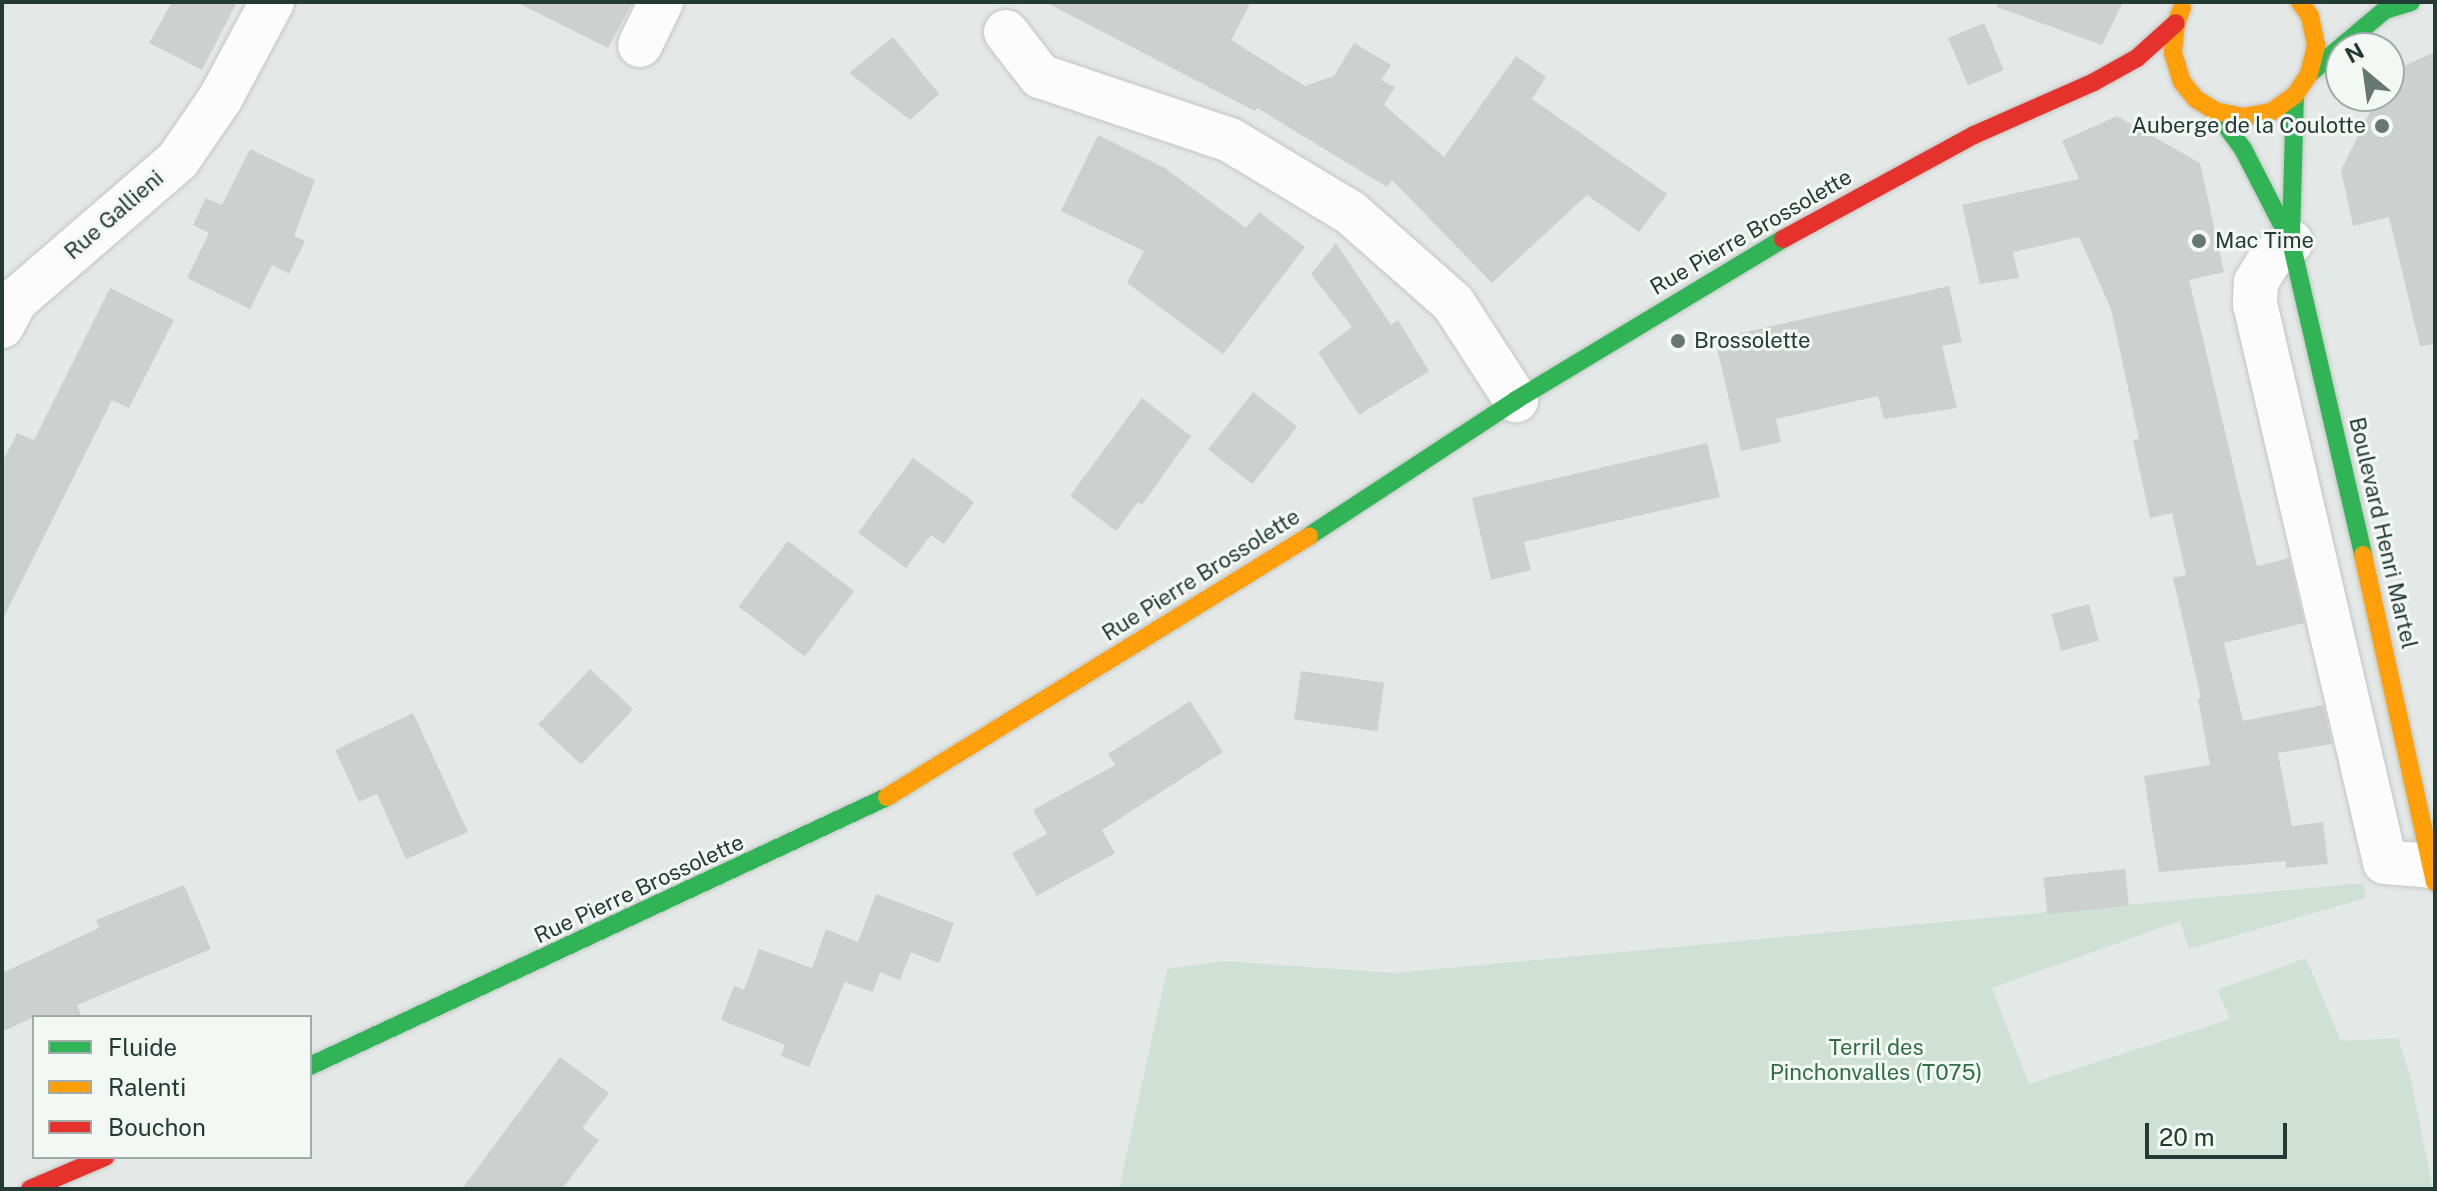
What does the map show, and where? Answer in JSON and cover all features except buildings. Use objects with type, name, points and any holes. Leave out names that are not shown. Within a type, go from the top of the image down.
[{"type":"street","name":"Rue Gallieni","points":[[2,326],[16,300],[178,160],[220,99],[272,2]]},
{"type":"street","points":[[640,45],[661,2]]},
{"type":"street","points":[[2187,2],[2176,23],[2173,53],[2175,81],[2215,111],[2243,117],[2271,112],[2295,95],[2309,74],[2385,10],[2411,2]]},
{"type":"street","points":[[2300,2],[2310,16],[2316,45],[2309,74]]},
{"type":"street","points":[[2357,5],[2385,10]]},
{"type":"street","name":"Rue Pierre Brossolette","points":[[312,1065],[866,810],[1223,592],[1516,400],[1761,251],[1974,135],[2094,82],[2137,58],[2176,23]]},
{"type":"street","points":[[1006,32],[1040,76],[1230,140],[1351,213],[1453,303],[1516,400]]},
{"type":"street","name":"Rue Pierre Brossolette","points":[[2094,82],[2137,79]]},
{"type":"street","points":[[2291,242],[2291,137],[2295,95]]},
{"type":"street","points":[[2215,111],[2249,161],[2291,242]]},
{"type":"street","points":[[2291,242],[2270,259],[2256,282],[2255,304],[2385,862],[2433,874]]},
{"type":"street","points":[[30,1189],[100,1159]]},
{"type":"green space","name":"Terril des Pinchonvalles (T075)","points":[[2363,883],[2366,898],[2189,949],[2180,921],[1992,988],[2029,1084],[2230,1019],[2217,990],[2306,958],[2341,1041],[2398,1038],[2410,1076],[2433,1189],[1119,1189],[1167,969],[1223,961],[1394,973]]},
{"type":"traffic: fast","points":[[2309,74],[2385,10],[2411,2]]},
{"type":"traffic: fast","points":[[2291,236],[2295,95]]},
{"type":"traffic: fast","points":[[2215,111],[2243,149],[2291,242],[2363,555]]},
{"type":"traffic: fast","points":[[1309,536],[1516,400],[1783,239]]},
{"type":"traffic: fast","points":[[312,1065],[887,797]]},
{"type":"traffic: slow","points":[[2182,8],[2176,23],[2173,53],[2182,82],[2196,99],[2215,111],[2243,117],[2271,112],[2295,95],[2309,74],[2316,45],[2310,16],[2300,2]]},
{"type":"traffic: slow","points":[[887,797],[1309,536]]},
{"type":"traffic: slow","points":[[2363,555],[2435,882]]},
{"type":"traffic: jam","points":[[1783,239],[1974,135],[2094,82],[2137,58],[2176,23]]},
{"type":"traffic: jam","points":[[30,1189],[100,1159]]},
{"type":"place","name":"Auberge de la Coulotte","points":[[2382,126]]},
{"type":"place","name":"Mac Time","points":[[2199,241]]},
{"type":"place","name":"Brossolette","points":[[1678,341]]}]
